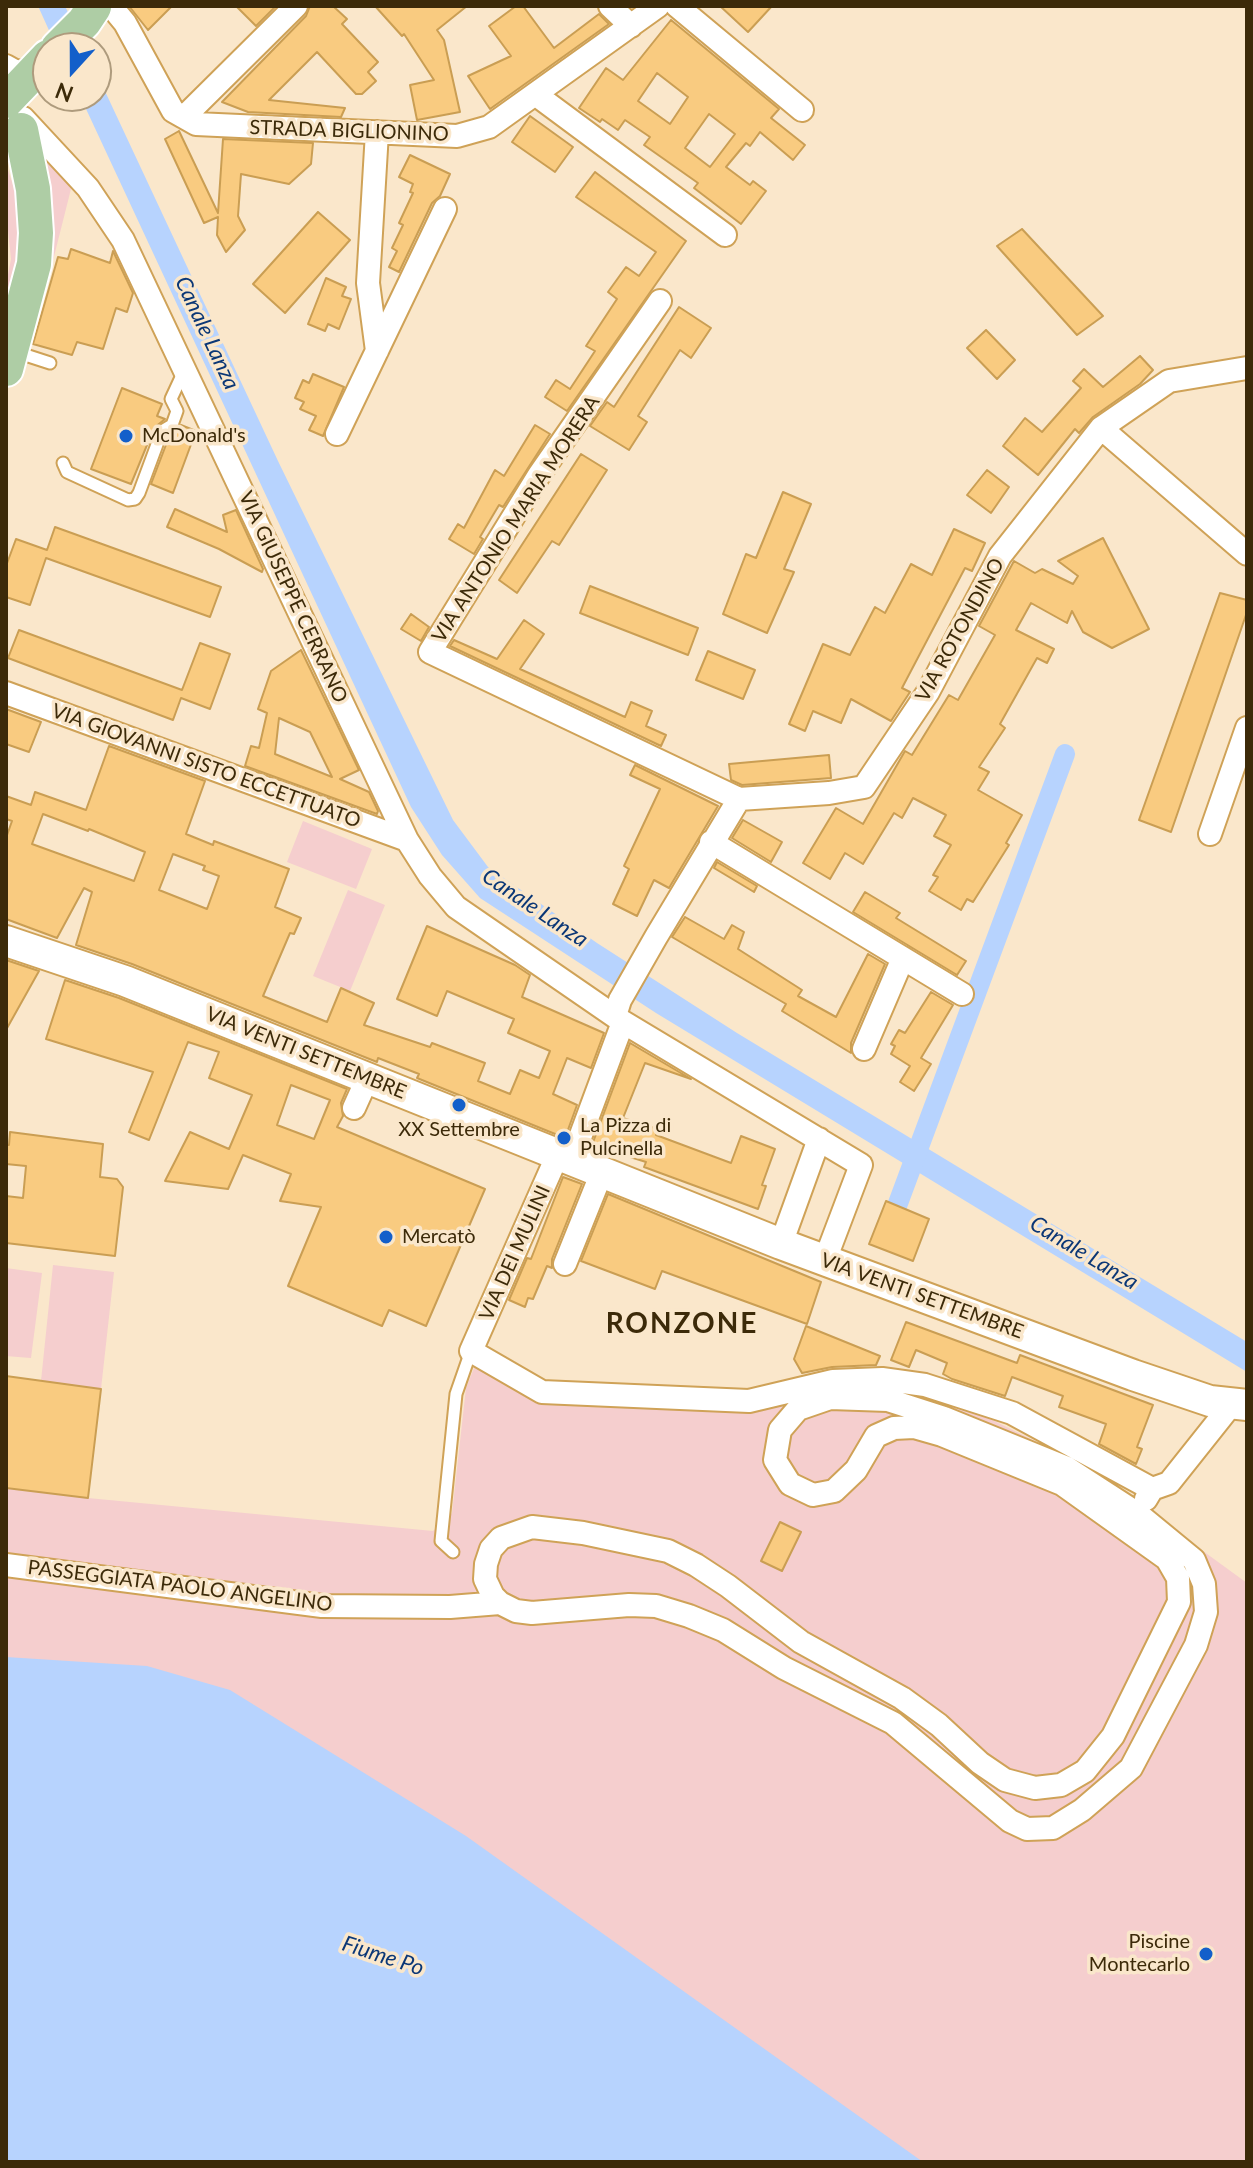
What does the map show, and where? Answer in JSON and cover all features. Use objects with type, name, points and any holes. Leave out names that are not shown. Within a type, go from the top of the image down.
[{"type":"main road","points":[[74,32],[98,9]]},
{"type":"main road","points":[[9,360],[34,264],[36,233],[33,189],[19,107]]},
{"type":"main road","name":"VIA VENTI SETTEMBRE","points":[[6,941],[125,981],[781,1244],[1133,1375],[1210,1401],[1243,1405]]},
{"type":"street","points":[[98,9],[125,23],[173,111],[184,117],[296,6]]},
{"type":"street","points":[[610,6],[631,26]]},
{"type":"street","name":"STRADA BIGLIONINO","points":[[184,117],[196,124],[457,136],[489,127],[658,6]]},
{"type":"street","points":[[677,6],[802,110]]},
{"type":"street","points":[[535,94],[725,235]]},
{"type":"street","name":"VIA GIUSEPPE CERRANO","points":[[19,107],[108,215],[123,240],[407,840],[430,876],[456,907],[861,1165],[825,1260]]},
{"type":"street","points":[[377,132],[368,283],[377,351]]},
{"type":"street","points":[[337,434],[445,209]]},
{"type":"street","name":"VIA ANTONIO MARIA MORERA","points":[[660,301],[539,475],[430,652],[739,799]]},
{"type":"street","name":"VIA ROTONDINO","points":[[739,799],[829,793],[864,787],[928,692],[1000,556],[1101,428],[1169,381],[1247,368]]},
{"type":"street","points":[[1101,428],[1247,554]]},
{"type":"street","name":"VIA GIOVANNI SISTO ECCETTUATO","points":[[6,693],[407,840]]},
{"type":"street","points":[[1210,834],[1247,728]]},
{"type":"street","points":[[565,1156],[619,1013],[656,937],[739,799]]},
{"type":"street","points":[[711,842],[962,994]]},
{"type":"street","points":[[864,1049],[903,958]]},
{"type":"street","points":[[354,1108],[368,1077]]},
{"type":"street","points":[[781,1244],[819,1139]]},
{"type":"street","name":"VIA DEI MULINI","points":[[471,1351],[565,1156]]},
{"type":"street","points":[[565,1264],[602,1172]]},
{"type":"street","points":[[471,1351],[542,1392],[749,1401],[833,1381],[882,1379],[925,1385],[1012,1413],[1152,1489]]},
{"type":"street","name":"PASSEGGIATA PAOLO ANGELINO","points":[[6,1565],[322,1606],[450,1607],[500,1603],[516,1611],[532,1613],[629,1605],[656,1606],[723,1630],[784,1668],[893,1723],[1010,1821],[1027,1829],[1053,1828],[1082,1810],[1131,1768],[1196,1645],[1206,1612],[1204,1584],[1194,1560],[1138,1514],[1067,1468],[944,1418],[888,1400],[830,1398],[798,1409],[780,1430],[775,1460],[790,1484],[813,1495],[834,1491],[856,1470],[876,1436],[894,1428],[914,1427],[942,1435],[1062,1484],[1167,1559],[1178,1578],[1179,1602],[1113,1736],[1085,1771],[1061,1785],[1035,1788],[1005,1780],[902,1698],[801,1642],[728,1586],[668,1551],[583,1533],[532,1527],[501,1538],[491,1549],[485,1579],[500,1603]]},
{"type":"street","points":[[1138,1514],[1152,1489],[1169,1483],[1243,1405]]},
{"type":"lane","points":[[9,360],[50,363]]},
{"type":"lane","points":[[63,463],[67,472],[128,500],[135,499],[162,431],[172,425],[177,411],[171,399],[184,369]]},
{"type":"lane","points":[[453,1552],[441,1541],[456,1394],[471,1351]]},
{"type":"shaded area","points":[[50,158],[73,181],[32,344],[27,335],[39,166]]},
{"type":"shaded area","points":[[6,164],[18,200],[20,230],[19,264],[6,315],[6,285],[11,259],[6,211]]},
{"type":"shaded area","points":[[303,821],[372,849],[356,889],[287,862]]},
{"type":"shaded area","points":[[348,890],[385,905],[350,991],[313,976]]},
{"type":"shaded area","points":[[53,1265],[114,1272],[101,1389],[41,1381]]},
{"type":"shaded area","points":[[6,1268],[42,1273],[31,1358],[6,1356]]},
{"type":"shaded area","points":[[480,1353],[538,1395],[735,1403],[874,1385],[970,1409],[1086,1466],[1247,1583],[1247,2162],[6,2162],[6,1488],[433,1531],[452,1513],[466,1388]]},
{"type":"water","points":[[38,6],[65,6],[77,32],[50,32]]},
{"type":"water","name":"Canale Lanza","points":[[112,106],[278,461],[453,820],[488,867],[597,943],[737,1033],[1247,1342],[1247,1372],[656,1013],[480,898],[442,855],[411,807],[87,112],[112,112]]},
{"type":"water","name":"Fiume Po","points":[[6,1657],[147,1666],[230,1690],[466,1836],[923,2162],[6,2162]]},
{"type":"building","points":[[129,6],[172,6],[148,30]]},
{"type":"building","points":[[236,6],[276,6],[256,26]]},
{"type":"building","points":[[310,6],[333,6],[347,19],[342,24],[378,62],[368,72],[376,81],[362,94],[356,94],[317,52],[269,100],[345,108],[341,117],[248,112],[222,102],[306,16]]},
{"type":"building","points":[[375,6],[467,6],[437,30],[444,40],[460,112],[417,120],[410,85],[434,80],[404,34],[402,36]]},
{"type":"building","points":[[516,6],[523,6],[554,48],[599,14],[609,24],[490,109],[468,76],[511,56],[489,26]]},
{"type":"building","points":[[720,6],[772,6],[748,32]]},
{"type":"building","points":[[671,20],[779,109],[771,118],[805,145],[793,160],[760,132],[750,146],[746,143],[726,167],[750,185],[753,181],[766,191],[741,224],[694,188],[698,183],[644,145],[650,137],[625,120],[618,130],[579,108],[606,68],[623,80]],"holes":[[[657,73],[688,97],[670,124],[638,101]],[[709,114],[735,134],[710,167],[685,148]]]},
{"type":"building","points":[[530,116],[573,147],[555,172],[512,142]]},
{"type":"building","points":[[179,131],[218,213],[223,139],[313,143],[311,164],[289,184],[241,174],[238,216],[245,230],[226,252],[217,235],[218,217],[204,223],[165,139]]},
{"type":"building","points":[[410,155],[450,174],[440,196],[432,203],[399,272],[389,267],[397,251],[392,248],[403,225],[399,223],[413,193],[410,192],[413,184],[399,177]]},
{"type":"building","points":[[595,172],[686,241],[567,411],[545,397],[556,380],[570,389],[595,351],[586,346],[617,299],[608,292],[626,267],[639,276],[656,252],[576,197]]},
{"type":"building","points":[[318,212],[350,240],[285,313],[253,284]]},
{"type":"building","points":[[1022,229],[1103,316],[1077,335],[997,246]]},
{"type":"building","points":[[71,249],[110,263],[113,251],[133,293],[127,312],[116,308],[103,349],[77,342],[72,355],[33,344],[58,257],[68,259]]},
{"type":"building","points":[[326,278],[346,287],[342,296],[351,299],[339,329],[328,324],[325,331],[308,324]]},
{"type":"building","points":[[679,307],[711,328],[691,358],[680,350],[638,416],[647,422],[629,450],[590,426],[607,402],[614,407]]},
{"type":"building","points":[[986,330],[1015,360],[997,379],[967,348]]},
{"type":"building","points":[[1140,356],[1153,370],[1140,384],[1093,417],[1079,433],[1075,429],[1038,475],[1003,446],[1025,418],[1042,432],[1081,388],[1073,381],[1084,369],[1103,387]]},
{"type":"building","points":[[313,374],[344,387],[323,436],[309,430],[316,416],[300,409],[304,402],[295,398],[303,380],[309,383]]},
{"type":"building","name":"McDonald's","points":[[122,388],[162,404],[157,416],[165,419],[154,428],[131,484],[91,469]]},
{"type":"building","points":[[181,425],[196,431],[173,493],[151,484],[169,437]]},
{"type":"building","points":[[535,425],[550,434],[503,507],[499,505],[474,554],[449,539],[458,524],[464,528],[495,470],[504,476]]},
{"type":"building","points":[[581,454],[607,470],[559,545],[552,541],[517,593],[499,580]]},
{"type":"building","points":[[987,470],[1009,487],[991,513],[967,495]]},
{"type":"building","points":[[783,492],[811,504],[784,569],[794,572],[767,633],[723,614],[746,554],[756,558]]},
{"type":"building","points":[[175,509],[227,532],[223,515],[236,510],[262,572],[167,527]]},
{"type":"building","points":[[55,527],[221,587],[210,617],[46,558],[30,605],[6,597],[6,566],[16,539],[47,550]]},
{"type":"building","points":[[954,529],[985,543],[972,571],[965,568],[902,688],[910,692],[891,721],[851,699],[841,723],[813,711],[805,731],[789,724],[823,644],[850,655],[875,607],[885,613],[911,564],[932,575]]},
{"type":"building","points":[[1103,538],[1149,629],[1112,648],[1083,632],[1072,611],[1067,623],[1031,603],[1016,630],[1054,649],[1047,663],[1037,658],[1000,724],[1005,728],[979,767],[989,772],[978,790],[1022,815],[1006,843],[1009,845],[973,902],[967,899],[961,910],[929,891],[938,877],[933,875],[951,845],[934,836],[946,815],[913,798],[902,818],[894,813],[863,864],[845,853],[830,879],[803,863],[836,808],[863,824],[905,751],[912,755],[949,695],[958,700],[995,635],[979,626],[1014,561],[1035,573],[1042,569],[1073,584],[1078,576],[1058,561]]},
{"type":"building","points":[[590,586],[698,628],[688,655],[580,613]]},
{"type":"building","points":[[1220,593],[1247,600],[1247,612],[1171,832],[1139,820]]},
{"type":"building","points":[[411,614],[429,627],[421,641],[401,629]]},
{"type":"building","points":[[524,620],[544,634],[520,669],[625,717],[631,702],[652,711],[646,726],[666,735],[661,746],[450,646],[454,640],[497,659]]},
{"type":"building","points":[[19,630],[182,690],[200,643],[230,654],[210,709],[181,698],[173,720],[8,658]]},
{"type":"building","points":[[301,650],[359,770],[340,779],[369,792],[377,814],[245,766],[251,746],[259,748],[267,713],[258,709],[271,671]],"holes":[[[279,718],[310,732],[332,777],[275,754]]]},
{"type":"building","points":[[708,651],[755,670],[743,699],[696,680]]},
{"type":"building","points":[[6,709],[41,722],[29,752],[6,744]]},
{"type":"building","points":[[109,746],[205,781],[186,834],[289,869],[275,907],[301,918],[294,934],[290,933],[263,996],[327,1022],[341,988],[374,1003],[364,1025],[430,1047],[432,1043],[485,1063],[478,1081],[510,1094],[520,1070],[539,1078],[550,1051],[508,1033],[514,1019],[447,991],[437,1016],[397,999],[427,926],[515,965],[530,975],[522,997],[604,1033],[591,1068],[567,1058],[553,1094],[577,1105],[565,1138],[417,1078],[419,1074],[378,1058],[377,1062],[132,964],[76,945],[92,892],[84,888],[57,938],[6,919],[6,838],[12,821],[6,819],[6,796],[31,805],[35,792],[86,810]],"holes":[[[43,814],[145,852],[134,881],[32,844]],[[173,854],[205,866],[203,870],[219,876],[207,909],[159,890]]]},
{"type":"building","points":[[829,755],[831,778],[742,785],[731,780],[729,764]]},
{"type":"building","points":[[635,765],[718,806],[669,888],[654,880],[637,916],[613,904],[629,869],[624,866],[660,789],[630,775]]},
{"type":"building","points":[[743,820],[782,842],[771,862],[732,838]]},
{"type":"building","points":[[717,862],[757,886],[754,892],[714,868]]},
{"type":"building","points":[[865,892],[900,913],[896,918],[966,961],[957,975],[853,912]]},
{"type":"building","points":[[685,917],[724,939],[732,925],[744,932],[738,949],[802,990],[798,996],[836,1017],[868,954],[885,964],[851,1043],[851,1053],[782,1011],[786,1004],[672,937]]},
{"type":"building","points":[[6,960],[39,971],[6,1030]]},
{"type":"building","points":[[65,980],[119,998],[347,1089],[341,1103],[343,1116],[337,1127],[485,1189],[426,1326],[389,1310],[382,1326],[288,1286],[321,1207],[280,1201],[291,1174],[243,1155],[228,1189],[165,1181],[190,1132],[229,1149],[252,1095],[209,1078],[219,1052],[188,1042],[149,1140],[129,1132],[153,1072],[46,1039]],"holes":[[[291,1085],[330,1100],[314,1139],[277,1125]]]},
{"type":"building","points":[[931,992],[953,1005],[921,1058],[931,1064],[914,1091],[900,1082],[910,1066],[891,1054],[895,1046],[891,1044],[899,1030],[905,1033]]},
{"type":"building","points":[[630,1043],[691,1079],[645,1063],[623,1118],[661,1130],[656,1135],[731,1163],[741,1136],[775,1149],[762,1185],[766,1186],[758,1209],[644,1167],[646,1162],[592,1145]]},
{"type":"building","points":[[10,1132],[103,1144],[100,1177],[117,1179],[123,1187],[115,1256],[6,1243],[6,1196],[23,1198],[26,1166],[6,1164]]},
{"type":"building","points":[[563,1177],[582,1184],[552,1259],[552,1268],[547,1266],[533,1299],[528,1298],[525,1307],[509,1300],[527,1258],[531,1259]]},
{"type":"building","points":[[608,1194],[821,1282],[807,1324],[662,1271],[655,1289],[581,1261]]},
{"type":"building","points":[[886,1201],[929,1219],[913,1261],[869,1244]]},
{"type":"building","points":[[906,1322],[1017,1363],[1020,1355],[1153,1405],[1137,1447],[1142,1449],[1136,1464],[1099,1444],[1106,1424],[1059,1407],[1063,1396],[1012,1377],[1005,1396],[952,1379],[943,1374],[947,1363],[916,1350],[909,1367],[891,1360]]},
{"type":"building","points":[[806,1326],[880,1356],[876,1365],[832,1367],[802,1373],[794,1359]]},
{"type":"building","points":[[6,1376],[101,1389],[88,1498],[6,1488]]},
{"type":"building","points":[[780,1522],[801,1532],[782,1571],[761,1561]]},
{"type":"waterway","points":[[897,1206],[1065,754]]},
{"type":"place","name":"McDonald's","points":[[126,436]]},
{"type":"place","name":"XX Settembre","points":[[459,1105]]},
{"type":"place","name":"La Pizza di Pulcinella","points":[[564,1138]]},
{"type":"place","name":"Mercatò","points":[[386,1237]]},
{"type":"place","name":"Piscine Montecarlo","points":[[1206,1954]]},
{"type":"district","name":"RONZONE","points":[[682,1324]]}]
